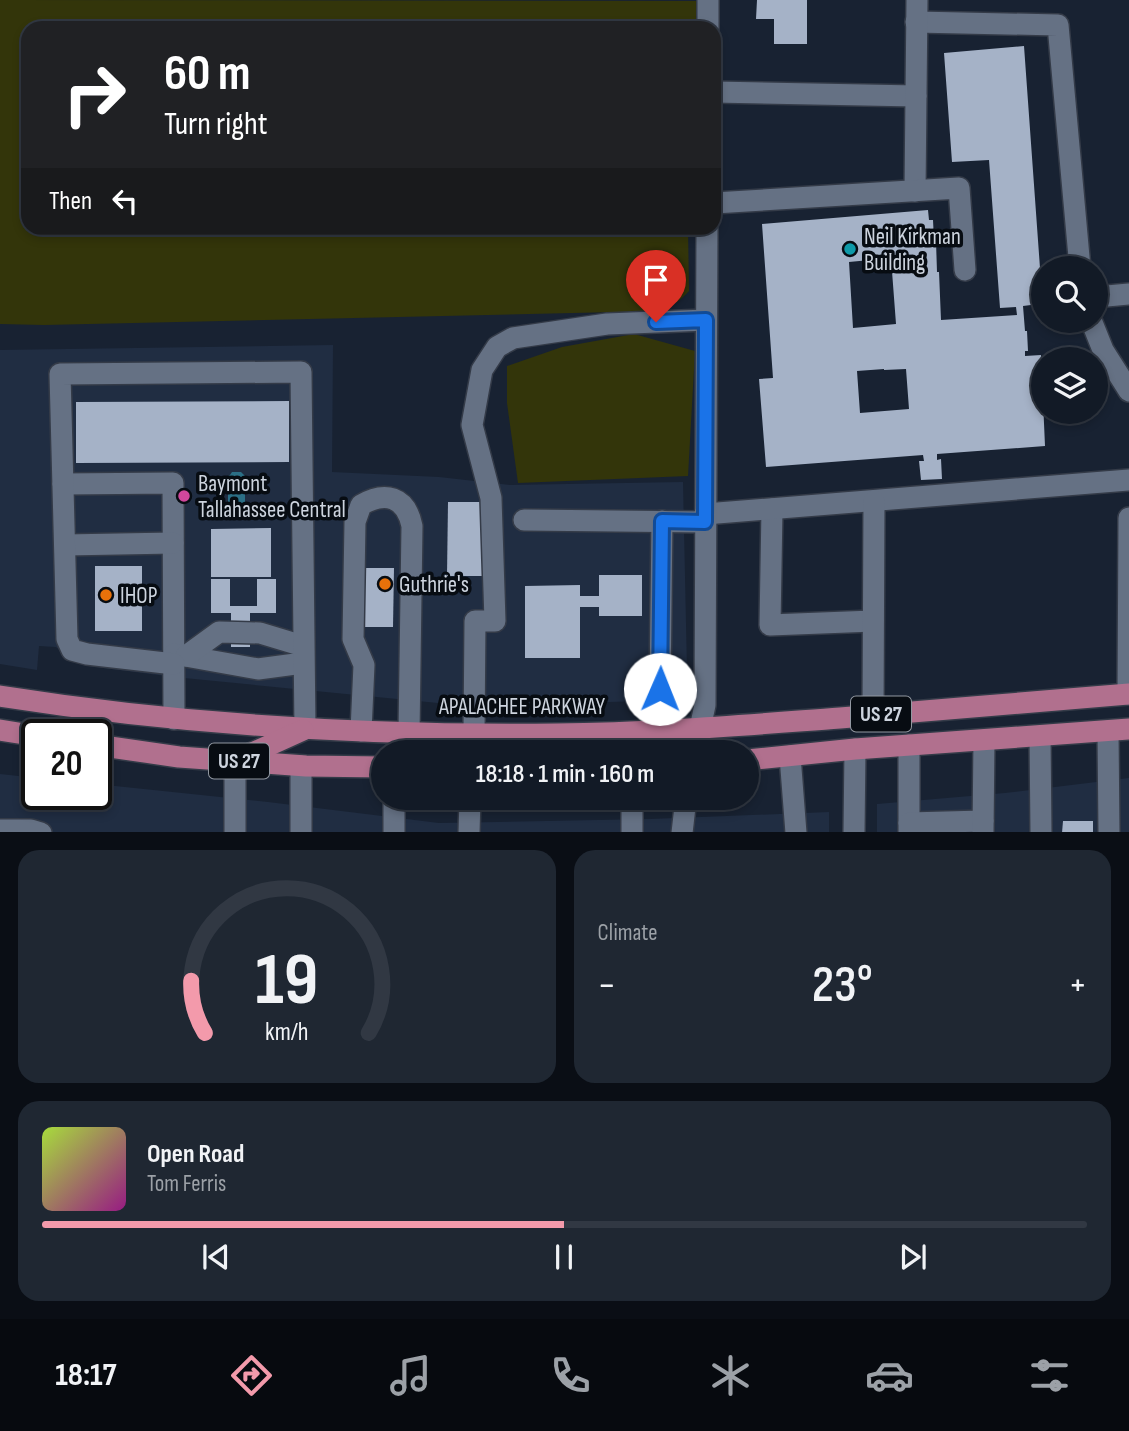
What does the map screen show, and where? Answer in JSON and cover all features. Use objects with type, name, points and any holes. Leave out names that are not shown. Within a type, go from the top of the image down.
[{"type":"main road","name":"APALACHEE PARKWAY","points":[[0,696],[59,706],[174,719],[305,729],[556,734],[700,728],[1129,694]]},
{"type":"main road","points":[[235,761],[305,729]]},
{"type":"main road","points":[[0,730],[21,733]]},
{"type":"main road","name":"US 27","points":[[759,759],[1118,730]]},
{"type":"main road","name":"US 27","points":[[112,747],[179,757],[301,766],[371,767]]},
{"type":"street","points":[[708,0],[708,21]]},
{"type":"street","points":[[915,191],[917,0]]},
{"type":"street","points":[[916,22],[1058,25],[1079,256]]},
{"type":"street","points":[[721,92],[916,96]]},
{"type":"street","points":[[721,203],[959,188],[965,270]]},
{"type":"street","points":[[698,740],[705,705],[707,235]]},
{"type":"street","points":[[1108,296],[1129,294]]},
{"type":"street","points":[[474,733],[475,621],[495,621],[491,498],[472,425],[482,370],[497,346],[513,338],[607,324],[706,320]]},
{"type":"street","points":[[1096,333],[1103,350],[1129,391]]},
{"type":"street","points":[[303,654],[258,669],[178,658],[87,654],[72,650],[67,639],[60,374],[301,372],[305,729]]},
{"type":"street","points":[[524,520],[662,521],[874,500],[1129,480]]},
{"type":"street","points":[[63,484],[173,483],[178,658],[174,719]]},
{"type":"street","points":[[361,731],[364,665],[353,639],[355,522],[361,505],[372,498],[388,497],[399,502],[409,513],[412,526],[409,733]]},
{"type":"street","points":[[873,715],[874,500]]},
{"type":"street","points":[[772,509],[770,625],[873,621]]},
{"type":"street","points":[[1129,517],[1129,694]]},
{"type":"street","points":[[660,689],[662,521]]},
{"type":"street","points":[[65,545],[173,543]]},
{"type":"street","points":[[178,658],[219,632],[260,633],[303,654]]},
{"type":"street","points":[[1109,832],[1118,730]]},
{"type":"street","points":[[1040,736],[1041,832]]},
{"type":"street","points":[[909,745],[909,828],[983,827],[985,740]]},
{"type":"street","points":[[854,832],[855,749]]},
{"type":"street","points":[[790,755],[796,832]]},
{"type":"street","points":[[235,761],[235,832]]},
{"type":"street","points":[[301,766],[301,832]]},
{"type":"street","points":[[394,810],[394,832]]},
{"type":"street","points":[[469,832],[470,810]]},
{"type":"street","points":[[632,810],[632,832]]},
{"type":"street","points":[[682,832],[685,810]]},
{"type":"street","points":[[0,830],[41,832]]},
{"type":"shaded area","points":[[0,0],[697,1],[697,21],[21,21],[21,235],[688,235],[689,291],[676,303],[659,311],[0,324]]},
{"type":"shaded area","points":[[634,334],[695,351],[688,476],[518,483],[507,403],[507,366],[562,347]]},
{"type":"shaded area","points":[[333,345],[332,472],[439,477],[510,485],[683,482],[687,671],[675,700],[510,705],[438,703],[88,666],[69,659],[56,647],[39,646],[37,670],[0,664],[0,350]]},
{"type":"shaded area","points":[[232,472],[241,472],[245,476],[245,502],[241,507],[232,507],[228,502],[228,476]]},
{"type":"shaded area","points":[[0,774],[21,776],[21,810],[112,810],[112,786],[439,823],[829,812],[829,832],[0,832]]},
{"type":"shaded area","points":[[1129,778],[1129,832],[877,832],[877,804],[1005,793]]},
{"type":"building","points":[[757,0],[807,0],[807,44],[774,44],[774,19],[756,19]]},
{"type":"building","name":"Neil Kirkman Building","points":[[1024,46],[1039,256],[1031,256],[1031,305],[1023,306],[1028,351],[1025,351],[1025,356],[1031,356],[1031,424],[1044,424],[1045,446],[937,454],[937,460],[941,459],[942,479],[921,480],[919,461],[924,461],[923,455],[766,467],[759,379],[773,378],[762,224],[928,210],[929,220],[933,220],[936,241],[941,320],[1017,315],[1016,307],[1000,308],[989,160],[952,162],[944,53]],"holes":[[[891,258],[896,324],[853,328],[849,262]],[[906,369],[909,409],[860,413],[857,371]]]},
{"type":"building","points":[[289,401],[289,462],[76,463],[76,402]]},
{"type":"building","points":[[448,502],[484,502],[483,576],[447,576]]},
{"type":"building","points":[[271,528],[271,577],[211,577],[211,529]]},
{"type":"building","points":[[95,566],[142,566],[142,631],[95,631]]},
{"type":"building","points":[[363,568],[394,568],[393,627],[363,627]]},
{"type":"building","points":[[599,575],[642,575],[642,616],[599,616],[599,607],[580,607],[580,658],[525,658],[525,586],[580,585],[580,596],[599,596]]},
{"type":"building","points":[[211,579],[230,579],[230,606],[257,606],[257,579],[276,579],[276,613],[250,613],[250,647],[231,647],[231,613],[211,613]]},
{"type":"building","points":[[1063,821],[1093,821],[1093,832],[1062,832]]},
{"type":"place","name":"Neil Kirkman Building","points":[[850,249]]},
{"type":"place","name":"Baymont Tallahassee Central","points":[[184,496]]},
{"type":"place","name":"Guthrie's","points":[[385,584]]},
{"type":"place","name":"IHOP","points":[[106,595]]},
{"type":"route","points":[[656,322],[706,320],[705,522],[662,521],[660,689]]}]
